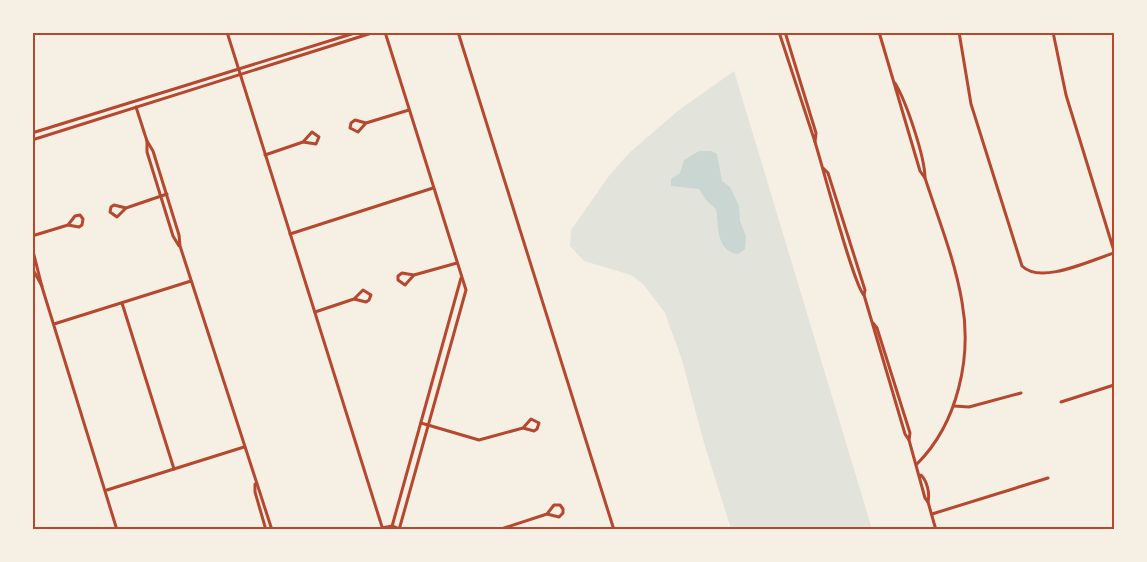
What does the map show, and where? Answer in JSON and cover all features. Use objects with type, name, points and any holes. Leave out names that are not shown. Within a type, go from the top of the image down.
[{"type":"street","points":[[227,32],[382,529],[400,529],[466,290],[385,32]]},
{"type":"street","points":[[32,133],[358,32]]},
{"type":"street","points":[[32,140],[375,32]]},
{"type":"street","points":[[458,32],[614,530]]},
{"type":"street","points":[[779,32],[815,142],[846,248],[873,323],[877,328],[895,395],[910,432],[909,440],[920,480],[937,529]]},
{"type":"street","points":[[785,32],[816,134],[815,142]]},
{"type":"street","points":[[879,32],[920,171],[925,178]]},
{"type":"street","points":[[959,32],[972,104],[1022,266],[1032,273],[1044,274],[1114,252],[1066,95],[1053,32]]},
{"type":"street","points":[[794,79],[799,77]]},
{"type":"street","points":[[895,83],[902,93],[925,168],[925,178],[962,302],[964,355],[954,406],[934,444],[917,464]]},
{"type":"street","points":[[135,102],[167,194],[179,234],[180,246],[255,483],[255,492],[266,530]]},
{"type":"street","points":[[366,123],[359,132],[354,132],[350,128],[354,120],[366,123],[409,110]]},
{"type":"street","points":[[265,155],[303,142],[316,144],[319,137],[312,132],[303,142]]},
{"type":"street","points":[[910,137],[915,136]]},
{"type":"street","points":[[147,141],[147,152],[173,236],[180,246]]},
{"type":"street","points":[[823,168],[828,173],[865,290],[864,295]]},
{"type":"street","points":[[290,234],[433,188]]},
{"type":"street","points":[[126,208],[113,205],[110,212],[112,216],[118,216],[126,208],[167,194]]},
{"type":"street","points":[[32,236],[68,225],[79,227],[82,225],[83,219],[80,216],[75,216],[68,225]]},
{"type":"street","points":[[846,248],[851,246]]},
{"type":"street","points":[[32,247],[42,287],[118,530]]},
{"type":"street","points":[[414,275],[405,285],[400,284],[398,280],[398,276],[402,272],[414,275],[457,262]]},
{"type":"street","points":[[32,268],[42,287]]},
{"type":"street","points":[[391,528],[462,277]]},
{"type":"street","points":[[54,324],[191,281]]},
{"type":"street","points":[[315,312],[354,299],[363,290],[371,295],[370,299],[366,302],[354,299]]},
{"type":"street","points":[[122,303],[174,469]]},
{"type":"street","points":[[1061,402],[1114,385]]},
{"type":"street","points":[[954,406],[969,407],[1021,393]]},
{"type":"street","points":[[421,423],[479,440],[522,428],[535,430],[539,423],[535,419],[530,419],[522,428]]},
{"type":"street","points":[[107,490],[244,447]]},
{"type":"street","points":[[932,514],[1048,478]]},
{"type":"street","points":[[255,483],[260,490],[272,530]]},
{"type":"street","points":[[498,530],[547,514],[559,517],[563,513],[563,509],[560,505],[554,505],[547,514]]},
{"type":"street","points":[[116,521],[121,530]]},
{"type":"shaded area","points":[[734,71],[872,529],[731,529],[704,443],[682,360],[665,313],[643,284],[631,275],[584,261],[570,246],[571,230],[609,176],[629,153],[679,110]]},
{"type":"shaded area","points":[[699,151],[711,151],[717,154],[722,181],[730,187],[739,206],[740,221],[746,236],[745,249],[738,254],[725,248],[722,243],[718,229],[716,209],[706,200],[699,189],[671,186],[671,179],[680,173],[684,160]]}]
